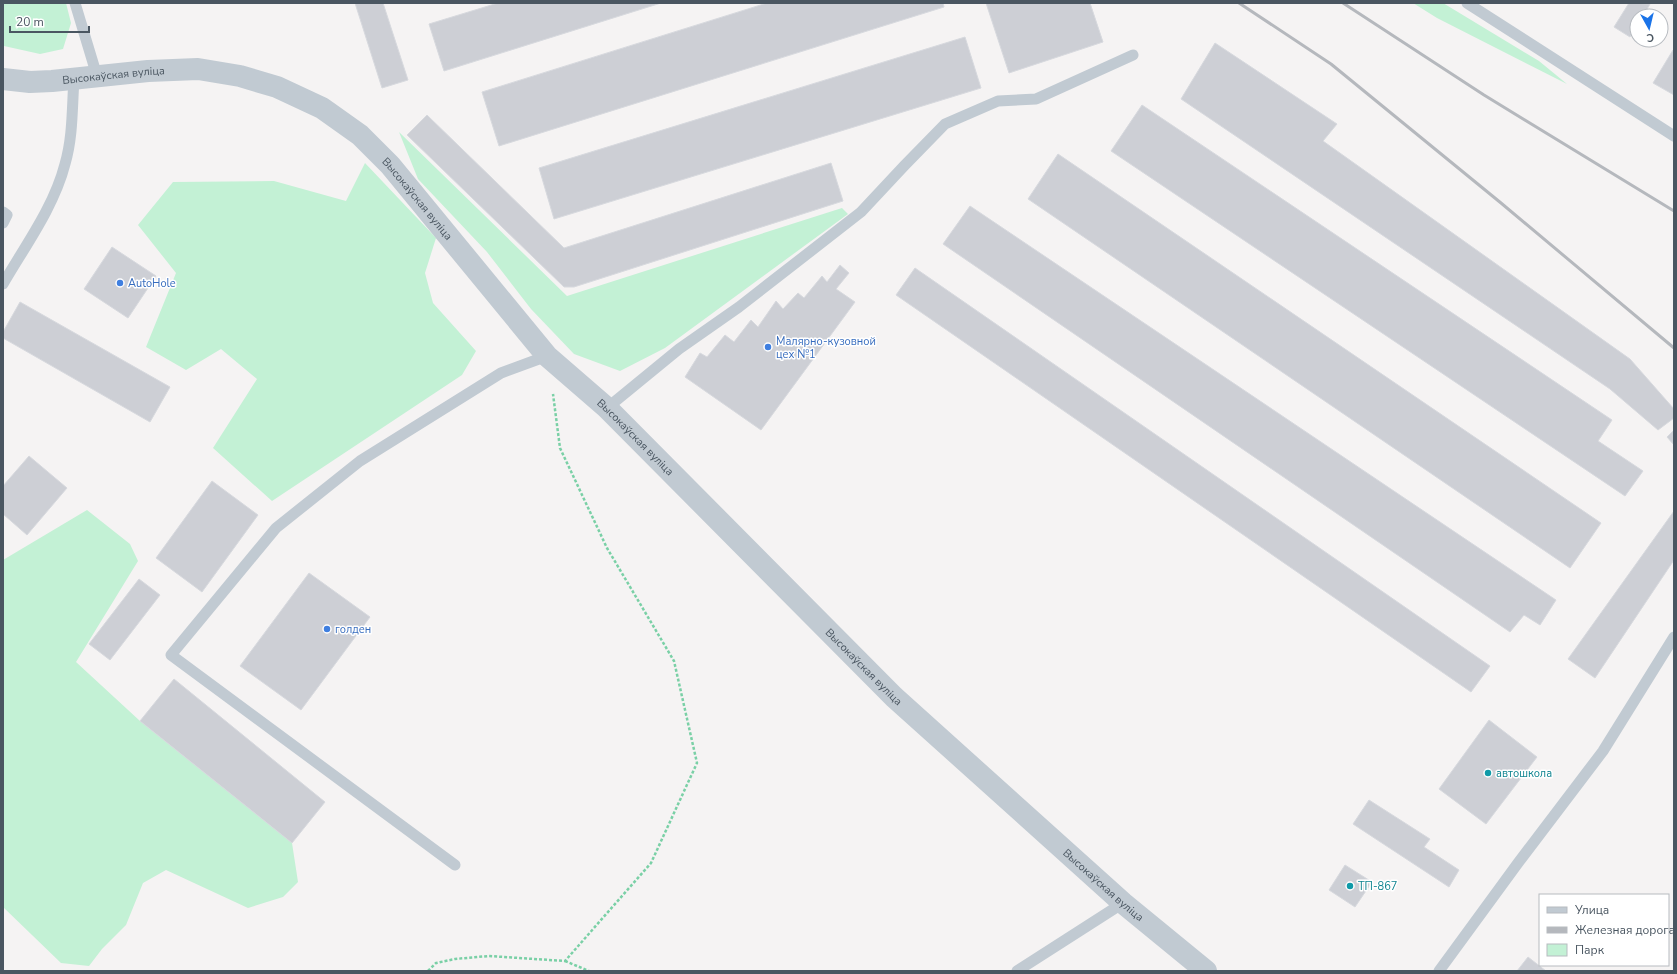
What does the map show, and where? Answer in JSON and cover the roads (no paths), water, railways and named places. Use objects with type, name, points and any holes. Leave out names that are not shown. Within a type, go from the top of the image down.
[{"type":"street","name":"Высокаўская вуліца","points":[[3,78],[30,82],[148,71],[198,69],[240,76],[277,87],[322,108],[360,135],[390,165],[548,356],[607,408],[894,697],[1123,903],[1206,971]]},
{"type":"lane","points":[[75,3],[97,76]]},
{"type":"lane","points":[[1467,3],[1674,136]]},
{"type":"lane","points":[[607,408],[680,349],[744,303],[861,212],[945,124],[998,101],[1036,99],[1133,55]]},
{"type":"lane","points":[[3,284],[56,190],[66,164],[70,141],[74,79]]},
{"type":"lane","points":[[3,212],[7,215],[3,223]]},
{"type":"lane","points":[[455,865],[171,655],[276,528],[360,461],[501,373],[548,356]]},
{"type":"lane","points":[[1439,971],[1518,863],[1603,751],[1674,637]]},
{"type":"lane","points":[[1016,971],[1123,903]]},
{"type":"railway","points":[[1239,3],[1331,64],[1501,203],[1674,348]]},
{"type":"railway","points":[[1343,3],[1484,95],[1674,211]]},
{"type":"place","name":"AutoHole","points":[[120,283]]},
{"type":"place","name":"Малярно-кузовной цех №1","points":[[768,347]]},
{"type":"place","name":"голден","points":[[327,629]]},
{"type":"place","name":"автошкола","points":[[1488,773]]},
{"type":"place","name":"ТП-867","points":[[1350,886]]}]
